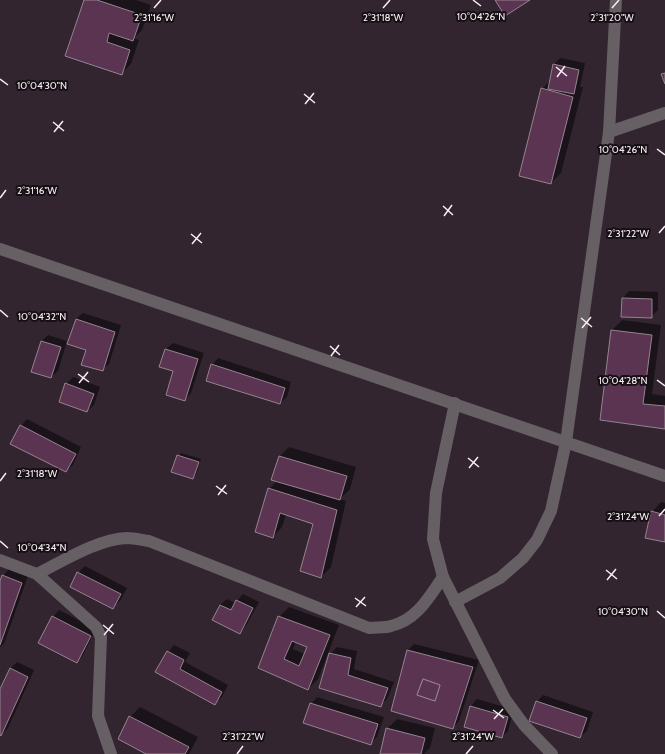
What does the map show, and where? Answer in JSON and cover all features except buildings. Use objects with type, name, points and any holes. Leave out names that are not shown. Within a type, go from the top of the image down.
[{"type":"street","points":[[455,602],[500,578],[523,558],[537,540],[551,510],[566,442],[609,132],[616,0]]},
{"type":"street","points":[[609,132],[665,113]]},
{"type":"street","points":[[0,249],[455,403],[665,476]]},
{"type":"street","points":[[455,403],[436,493],[433,539],[443,577],[505,699],[524,724],[552,754]]},
{"type":"street","points":[[37,574],[76,554],[104,543],[128,538],[149,542],[369,628],[391,626],[409,619],[419,611],[443,577]]},
{"type":"street","points":[[0,560],[37,574],[96,627],[101,638],[98,716],[111,754]]}]
